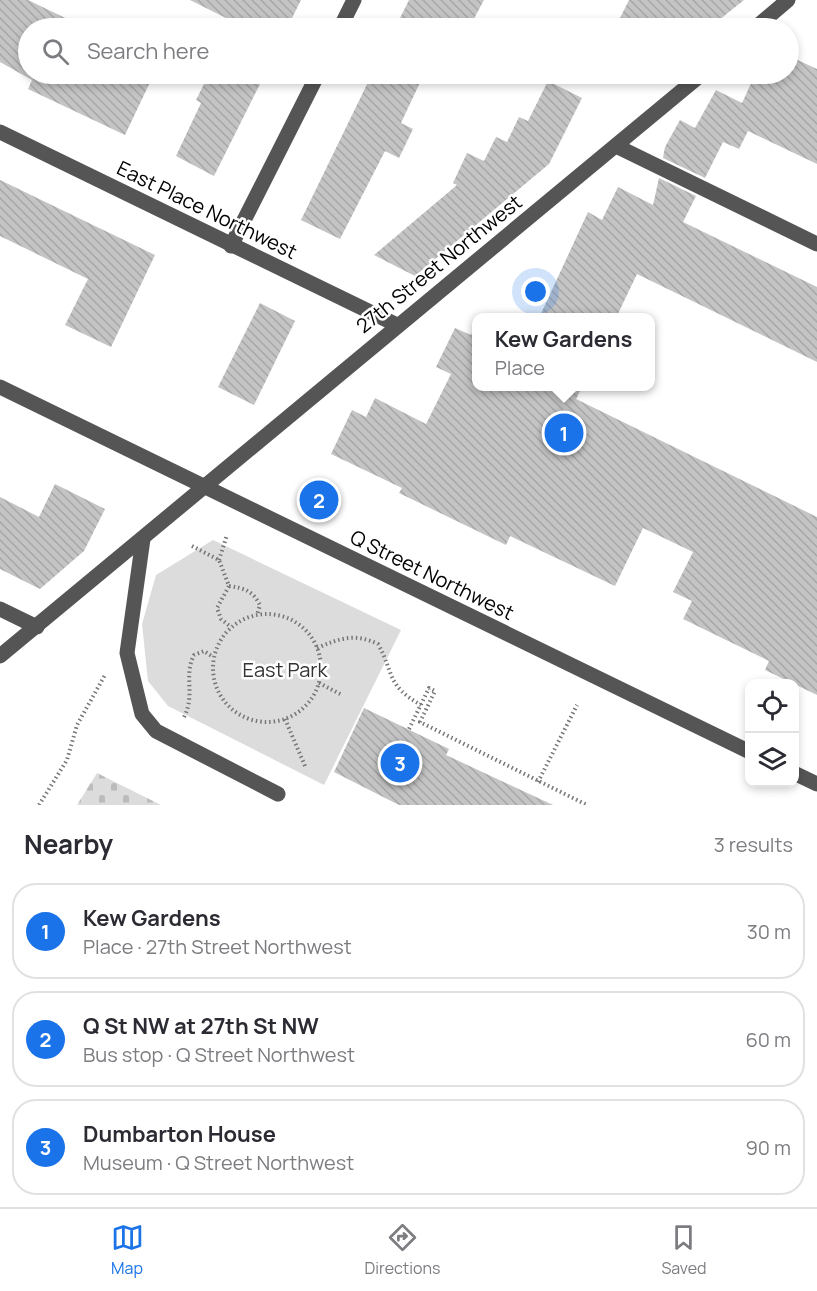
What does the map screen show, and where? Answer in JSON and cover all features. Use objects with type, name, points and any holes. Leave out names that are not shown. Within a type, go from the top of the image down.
[{"type":"street","points":[[345,18],[354,0]]},
{"type":"street","points":[[767,18],[788,0]]},
{"type":"street","points":[[231,246],[313,84]]},
{"type":"street","name":"27th Street Northwest","points":[[0,656],[690,84]]},
{"type":"street","name":"East Place Northwest","points":[[0,132],[397,325]]},
{"type":"street","points":[[616,146],[817,244]]},
{"type":"street","name":"Q Street Northwest","points":[[0,387],[203,488],[745,750]]},
{"type":"street","points":[[143,539],[127,653],[142,714],[156,730],[172,740],[278,794]]},
{"type":"street","points":[[0,609],[37,627]]},
{"type":"street","points":[[799,775],[817,784]]},
{"type":"path","points":[[227,535],[219,560],[229,586],[217,608],[221,619],[231,627]]},
{"type":"path","points":[[192,546],[219,560]]},
{"type":"path","points":[[229,586],[242,588],[255,595],[260,605],[257,615]]},
{"type":"path","points":[[257,615],[282,616],[298,624],[311,636],[317,648],[321,671],[319,683],[309,704],[295,715],[285,719],[260,723],[243,717],[228,707],[218,692],[212,675],[213,657],[219,640],[231,627],[246,617],[257,615]]},
{"type":"path","points":[[317,648],[339,638],[353,636],[366,638],[378,644],[393,684],[405,696],[421,705]]},
{"type":"path","points":[[172,740],[191,703],[188,667],[195,655],[204,651],[213,657]]},
{"type":"path","points":[[39,805],[67,760],[77,725],[106,673],[127,653]]},
{"type":"path","points":[[319,683],[342,695]]},
{"type":"path","points":[[408,729],[429,688],[435,691],[420,722],[586,805]]},
{"type":"path","points":[[538,782],[577,705]]},
{"type":"path","points":[[285,719],[305,766]]},
{"type":"green space","name":"East Park","points":[[213,540],[401,630],[324,785],[168,706],[148,681],[142,624],[156,575]]},
{"type":"green space","points":[[97,773],[161,805],[77,805]]},
{"type":"building","points":[[0,0],[28,0],[65,18],[18,18],[18,72],[0,62]]},
{"type":"building","points":[[190,0],[301,0],[292,18],[226,18]]},
{"type":"building","points":[[409,0],[484,0],[474,18],[400,18]]},
{"type":"building","points":[[629,0],[744,0],[722,18],[620,18]]},
{"type":"building","points":[[799,61],[817,69],[817,164],[748,131],[739,149],[723,142],[705,178],[663,158],[665,147],[680,120],[695,128],[716,90],[742,103],[751,84],[799,84]]},
{"type":"building","points":[[30,84],[149,84],[125,135],[28,89]]},
{"type":"building","points":[[204,84],[260,84],[214,176],[176,156],[201,103],[196,100]]},
{"type":"building","points":[[367,84],[419,84],[401,123],[413,129],[399,158],[385,151],[340,239],[301,220]]},
{"type":"building","points":[[546,84],[554,84],[582,98],[549,164],[415,276],[374,255],[457,185],[453,183],[467,153],[484,161],[496,137],[507,142],[519,117],[528,121]]},
{"type":"building","points":[[659,178],[696,196],[683,222],[817,287],[817,362],[637,274],[618,313],[541,313],[588,212],[602,220],[618,187],[653,205]]},
{"type":"building","points":[[0,180],[155,255],[111,347],[65,325],[88,279],[0,236]]},
{"type":"building","points":[[260,303],[295,321],[254,405],[218,387]]},
{"type":"building","points":[[455,328],[471,335],[472,333],[472,391],[580,391],[576,399],[817,517],[817,695],[799,686],[799,679],[784,679],[765,670],[769,661],[683,619],[692,601],[673,592],[693,552],[643,528],[615,586],[510,536],[506,545],[399,493],[402,488],[331,454],[352,410],[366,417],[375,398],[426,424],[451,374],[436,367]]},
{"type":"building","points":[[55,484],[105,509],[84,551],[40,589],[0,569],[0,497],[39,517]]},
{"type":"building","points":[[364,708],[449,749],[446,755],[553,805],[399,805],[334,772]]},
{"type":"place","name":"Kew Gardens","points":[[564,433]]},
{"type":"place","name":"Q St NW at 27th St NW","points":[[319,500]]},
{"type":"place","name":"Dumbarton House","points":[[400,763]]}]
